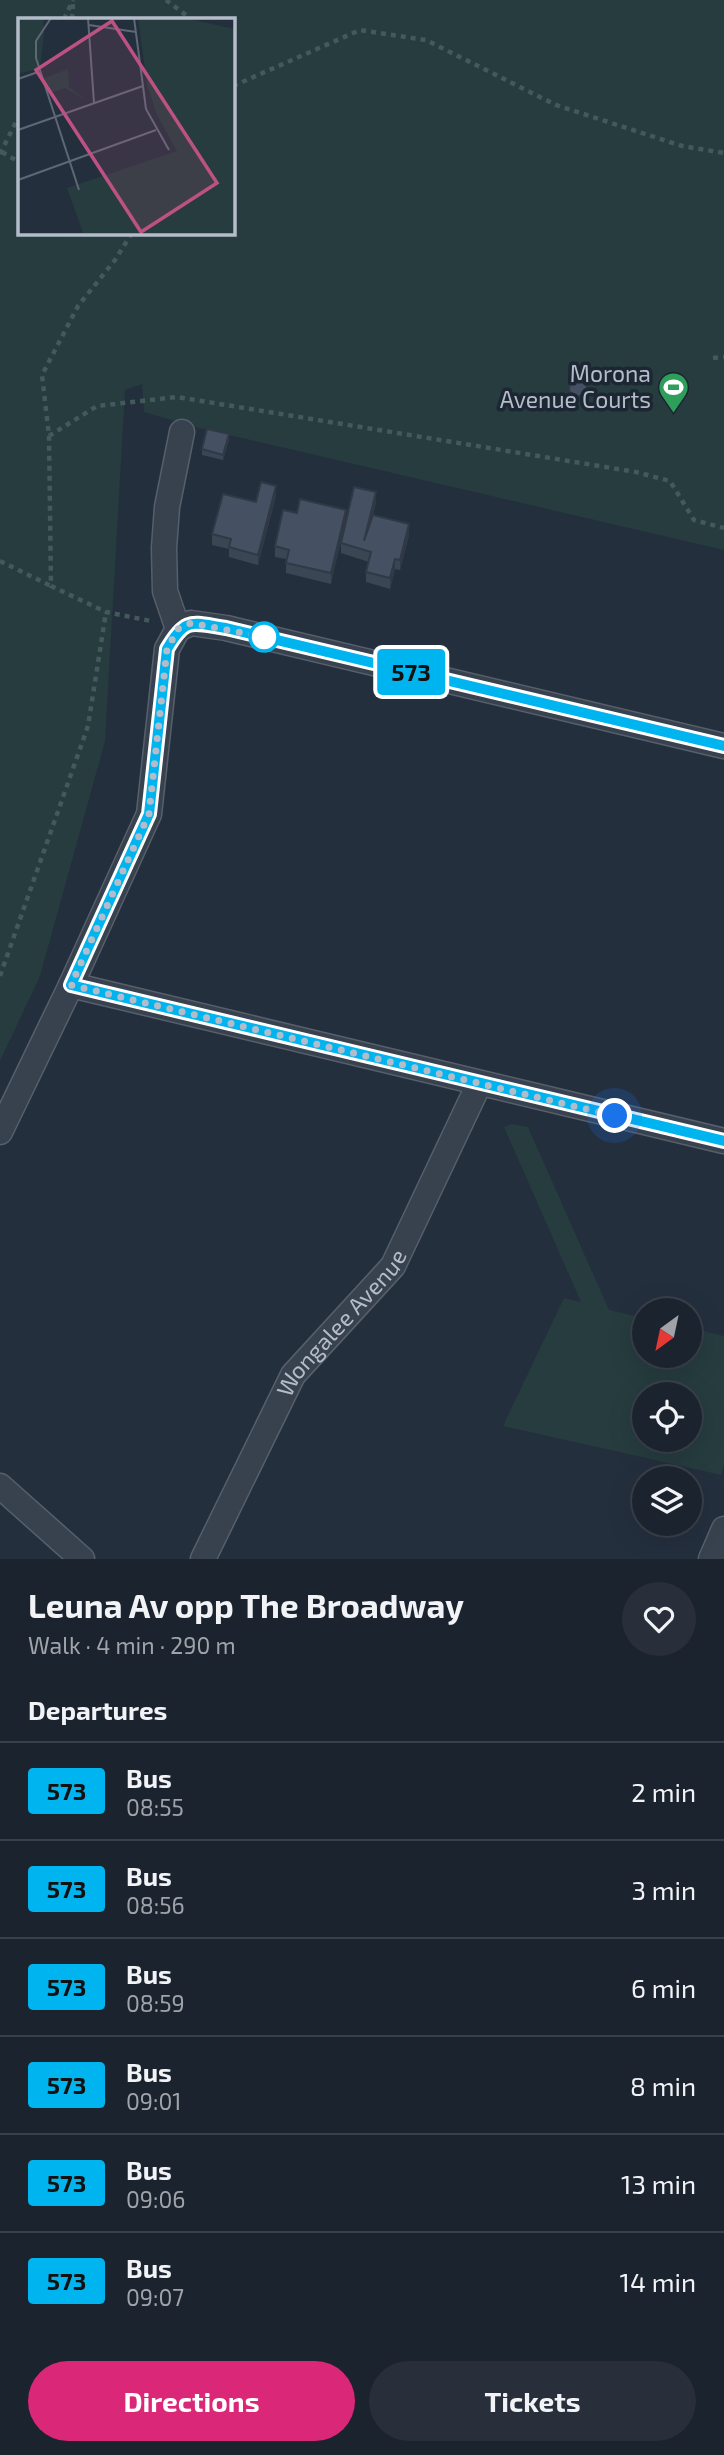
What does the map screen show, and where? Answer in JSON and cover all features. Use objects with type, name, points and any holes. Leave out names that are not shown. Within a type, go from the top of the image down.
[{"type":"street","points":[[178,629],[165,591],[164,548],[167,507],[182,432]]},
{"type":"street","points":[[0,1132],[149,814],[167,649],[178,629],[191,623],[226,628],[724,746]]},
{"type":"street","points":[[71,985],[724,1141]]},
{"type":"street","name":"Wongalee Avenue","points":[[203,1559],[293,1375],[393,1266],[479,1084]]},
{"type":"street","points":[[0,1486],[82,1559]]},
{"type":"street","points":[[710,1559],[723,1534]]},
{"type":"path","points":[[64,18],[73,0]]},
{"type":"path","points":[[72,18],[73,0]]},
{"type":"path","points":[[166,0],[190,18]]},
{"type":"path","points":[[234,86],[360,30],[426,40],[556,105],[682,146],[724,153]]},
{"type":"path","points":[[18,118],[1,153],[18,162]]},
{"type":"path","points":[[51,586],[49,436],[42,376],[78,306],[116,260],[131,234]]},
{"type":"path","points":[[713,358],[724,357]]},
{"type":"path","points":[[49,436],[97,406],[177,397],[647,475],[670,481],[694,520],[724,528]]},
{"type":"path","points":[[0,561],[106,612],[138,617],[178,629]]},
{"type":"path","points":[[0,976],[88,726],[106,612]]},
{"type":"green space","points":[[0,0],[724,0],[724,550],[199,428],[144,412],[142,384],[125,390],[105,741],[40,976],[0,1061]]},
{"type":"green space","points":[[512,1124],[528,1127],[609,1310],[632,1315],[632,1368],[702,1368],[702,1331],[724,1336],[724,1463],[721,1475],[702,1471],[702,1466],[681,1466],[503,1426],[564,1298],[581,1302],[504,1127]]},
{"type":"building","points":[[580,378],[587,384],[586,394],[577,397],[569,391],[570,380]]},
{"type":"building","points":[[207,429],[229,434],[223,455],[202,449]]},
{"type":"building","points":[[261,482],[276,486],[258,555],[229,547],[231,539],[212,534],[223,494],[256,502]]},
{"type":"building","points":[[354,487],[376,492],[364,541],[373,515],[409,524],[400,560],[395,559],[390,578],[366,572],[371,552],[341,543]]},
{"type":"building","points":[[300,499],[346,510],[331,573],[286,563],[289,550],[275,546],[283,510],[297,513]]},
{"type":"bus line","name":"573","points":[[724,746],[226,628],[191,623],[178,629],[167,649],[149,814],[71,985],[724,1141]]},
{"type":"place","name":"Morona Avenue Courts","points":[[674,414]]},
{"type":"route","points":[[264,637],[191,623],[178,629],[167,649],[149,814],[71,985],[615,1116]]}]
